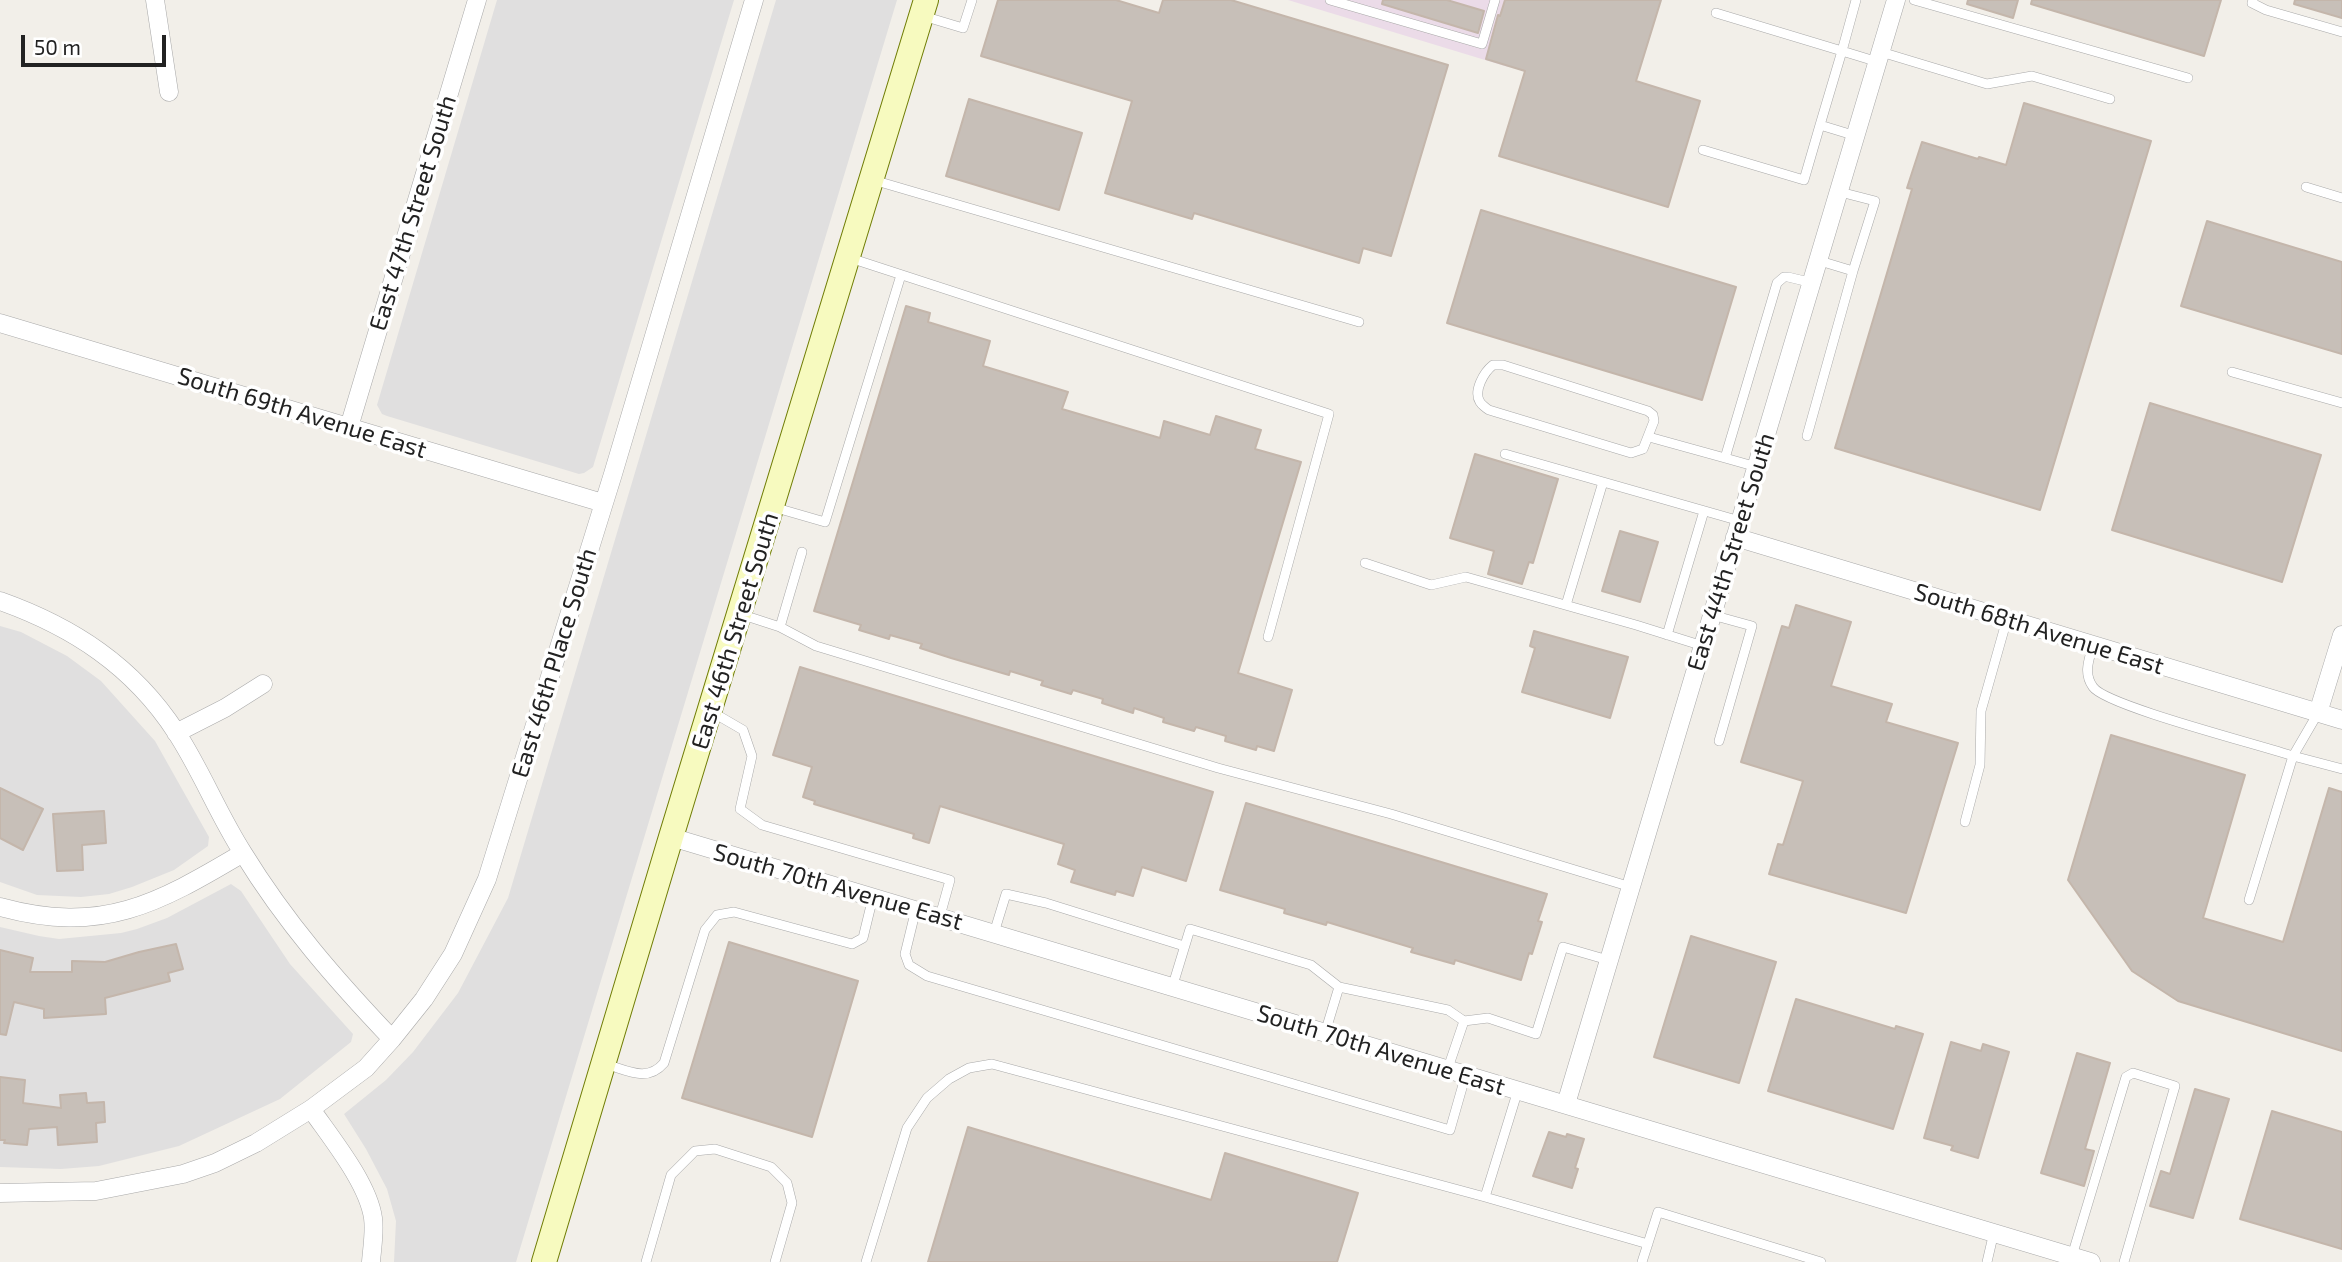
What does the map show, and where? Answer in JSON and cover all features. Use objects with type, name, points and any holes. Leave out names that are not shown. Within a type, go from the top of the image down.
[{"type":"street","points":[[155,0],[169,92]]},
{"type":"street","name":"East 47th Street South","points":[[349,427],[477,0]]},
{"type":"street","name":"East 46th Place South","points":[[0,1193],[96,1191],[183,1174],[215,1163],[256,1143],[311,1110],[366,1068],[424,999],[453,954],[487,879],[754,0]]},
{"type":"street","name":"East 44th Street South","points":[[1566,1104],[1896,0]]},
{"type":"street","name":"East 46th Street South","points":[[544,1262],[923,8]]},
{"type":"street","name":"South 69th Avenue East","points":[[0,323],[603,503]]},
{"type":"street","name":"South 68th Avenue East","points":[[1738,529],[2007,619],[2342,720]]},
{"type":"street","points":[[0,601],[70,631],[105,655],[154,702],[176,733],[243,853],[296,932],[392,1040]]},
{"type":"street","points":[[2319,713],[2342,635]]},
{"type":"street","points":[[176,733],[225,708],[263,684]]},
{"type":"street","name":"South 70th Avenue East","points":[[671,837],[2091,1262]]},
{"type":"street","points":[[0,907],[28,915],[66,919],[101,916],[162,899],[243,853]]},
{"type":"street","points":[[311,1110],[341,1151],[366,1197],[373,1217],[371,1262]]},
{"type":"lane","points":[[923,8],[963,28],[972,0]]},
{"type":"lane","points":[[1330,0],[1482,44],[1493,0]]},
{"type":"lane","points":[[1703,150],[1804,180],[1856,0]]},
{"type":"lane","points":[[1914,0],[1934,3],[2188,78]]},
{"type":"lane","points":[[2253,0],[2252,3],[2266,10],[2342,32]]},
{"type":"lane","points":[[1716,13],[1842,51],[1879,57],[1987,84],[2032,76],[2110,99]]},
{"type":"lane","points":[[1820,125],[1856,136]]},
{"type":"lane","points":[[872,180],[1359,322]]},
{"type":"lane","points":[[2306,187],[2342,198]]},
{"type":"lane","points":[[1807,436],[1875,201],[1840,192]]},
{"type":"lane","points":[[848,258],[1329,414],[1268,637]]},
{"type":"lane","points":[[1820,261],[1853,271]]},
{"type":"lane","points":[[773,507],[825,522],[901,275]]},
{"type":"lane","points":[[1725,458],[1777,284],[1788,276],[1813,283]]},
{"type":"lane","points":[[1493,365],[1503,365],[1648,411],[1653,415],[1654,421],[1649,436],[1643,449],[1631,453],[1489,410],[1480,403],[1478,395],[1484,372],[1493,365]]},
{"type":"lane","points":[[2232,372],[2342,403]]},
{"type":"lane","points":[[1649,436],[1757,467]]},
{"type":"lane","points":[[1505,454],[1704,511],[1738,529]]},
{"type":"lane","points":[[1566,605],[1603,482]]},
{"type":"lane","points":[[1667,635],[1704,511]]},
{"type":"lane","points":[[780,627],[802,552]]},
{"type":"lane","points":[[1365,564],[1431,585],[1466,577],[1703,646]]},
{"type":"lane","points":[[740,614],[780,627],[816,646],[1217,768],[1391,814],[1631,887]]},
{"type":"lane","points":[[1713,615],[1752,626],[1718,741]]},
{"type":"lane","points":[[1965,822],[1980,765],[1981,711],[2007,619]]},
{"type":"lane","points":[[2093,645],[2086,671],[2093,688],[2110,699],[2196,728],[2342,769]]},
{"type":"lane","points":[[711,711],[743,730],[752,756],[740,809],[762,825],[950,880],[940,916]]},
{"type":"lane","points":[[2249,900],[2293,756],[2319,713]]},
{"type":"lane","points":[[994,933],[1006,894],[1046,903],[1184,946]]},
{"type":"lane","points":[[604,1063],[646,1075],[657,1072],[664,1063],[705,930],[717,915],[734,912],[852,944],[863,938],[873,897]]},
{"type":"lane","points":[[916,909],[905,954],[909,965],[927,976],[1450,1130],[1466,1074]]},
{"type":"lane","points":[[1172,988],[1190,929],[1311,965],[1339,986],[1448,1010],[1464,1021],[1488,1018],[1536,1034],[1563,947],[1608,960]]},
{"type":"lane","points":[[1325,1033],[1339,986]]},
{"type":"lane","points":[[1448,1068],[1464,1021]]},
{"type":"lane","points":[[866,1262],[907,1128],[927,1098],[950,1079],[969,1068],[992,1064],[1485,1196],[1648,1244]]},
{"type":"lane","points":[[2072,1256],[2126,1077],[2133,1073],[2175,1086],[2124,1262]]},
{"type":"lane","points":[[1485,1196],[1518,1090]]},
{"type":"lane","points":[[646,1262],[671,1175],[695,1151],[715,1149],[771,1167],[787,1182],[792,1203],[775,1262]]},
{"type":"lane","points":[[1642,1262],[1658,1212],[1821,1262]]},
{"type":"lane","points":[[1987,1262],[1994,1232]]},
{"type":"shaded area","points":[[497,0],[734,0],[593,467],[579,474],[387,416],[382,414],[377,405]]},
{"type":"shaded area","points":[[776,0],[897,0],[516,1262],[394,1262],[396,1221],[387,1189],[344,1114],[386,1080],[413,1052],[458,993],[508,898]]},
{"type":"shaded area","points":[[1288,0],[1528,0],[1508,67]]},
{"type":"shaded area","points":[[0,626],[21,632],[67,656],[101,681],[155,741],[209,837],[208,846],[174,870],[109,894],[81,897],[37,895],[0,882]]},
{"type":"shaded area","points":[[231,884],[241,891],[290,964],[353,1034],[351,1042],[280,1099],[179,1146],[99,1166],[61,1169],[0,1167],[0,927],[59,939],[121,933],[167,918]]},
{"type":"building","points":[[998,0],[1116,0],[1159,13],[1163,0],[1231,0],[1448,65],[1391,256],[1363,248],[1359,263],[1194,213],[1192,219],[1105,193],[1132,101],[981,56]]},
{"type":"building","points":[[1383,0],[1447,0],[1484,11],[1478,33],[1382,4]]},
{"type":"building","points":[[1505,0],[1661,0],[1636,81],[1700,101],[1668,207],[1499,156],[1525,71],[1486,59]]},
{"type":"building","points":[[1968,0],[2018,0],[2013,18],[1967,4]]},
{"type":"building","points":[[2032,0],[2221,0],[2204,56],[2031,4]]},
{"type":"building","points":[[2295,0],[2342,0],[2342,18],[2294,4]]},
{"type":"building","points":[[969,99],[1082,133],[1059,210],[946,176]]},
{"type":"building","points":[[2024,103],[2151,141],[2040,510],[1835,448],[1912,189],[1907,188],[1922,142],[2006,165]]},
{"type":"building","points":[[1481,210],[1736,287],[1702,400],[1447,323]]},
{"type":"building","points":[[2207,221],[2342,262],[2342,354],[2181,306]]},
{"type":"building","points":[[906,306],[930,313],[928,322],[990,341],[983,366],[1068,392],[1062,409],[1160,438],[1164,421],[1210,435],[1216,416],[1261,430],[1255,449],[1301,462],[1238,673],[1292,690],[1274,751],[1257,746],[1256,750],[1225,741],[1226,736],[1196,727],[1194,731],[1163,722],[1164,718],[1134,708],[1133,713],[1102,703],[1103,699],[1073,690],[1071,694],[1041,685],[1043,681],[1010,671],[1009,675],[951,658],[920,648],[922,644],[890,635],[889,639],[859,630],[861,625],[814,611]]},
{"type":"building","points":[[2150,403],[2321,455],[2282,582],[2112,530]]},
{"type":"building","points":[[1475,454],[1558,479],[1533,563],[1529,562],[1522,584],[1488,574],[1494,551],[1450,538]]},
{"type":"building","points":[[1620,531],[1658,542],[1640,602],[1602,591]]},
{"type":"building","points":[[1796,605],[1851,622],[1831,686],[1892,704],[1886,722],[1958,743],[1906,913],[1769,874],[1778,844],[1783,845],[1803,781],[1741,762],[1782,626],[1789,628]]},
{"type":"building","points":[[1534,631],[1628,657],[1610,718],[1522,692],[1535,648],[1530,646]]},
{"type":"building","points":[[800,667],[1213,792],[1186,881],[1142,867],[1133,896],[1116,891],[1115,895],[1071,882],[1075,870],[1058,864],[1064,844],[940,806],[929,843],[913,838],[914,834],[814,804],[815,801],[803,797],[812,767],[773,755]]},
{"type":"building","points":[[2111,735],[2245,775],[2203,918],[2283,942],[2329,788],[2342,792],[2342,1051],[2178,1001],[2132,971],[2068,880]]},
{"type":"building","points":[[0,788],[43,809],[23,850],[0,838]]},
{"type":"building","points":[[1246,803],[1547,894],[1538,921],[1542,922],[1521,980],[1455,960],[1454,964],[1411,952],[1413,948],[1327,922],[1326,925],[1284,913],[1285,909],[1220,890]]},
{"type":"building","points":[[104,811],[106,843],[82,845],[83,870],[57,871],[53,814]]},
{"type":"building","points":[[1691,936],[1776,962],[1739,1083],[1654,1057]]},
{"type":"building","points":[[729,942],[858,981],[812,1137],[682,1098]]},
{"type":"building","points":[[176,944],[183,969],[168,973],[170,981],[105,998],[106,1014],[44,1018],[44,1009],[14,1002],[6,1035],[0,1034],[0,950],[33,958],[30,972],[72,972],[72,961],[105,962]]},
{"type":"building","points":[[1796,999],[1895,1029],[1896,1026],[1923,1034],[1893,1129],[1768,1091]]},
{"type":"building","points":[[1951,1042],[1981,1051],[1983,1044],[2009,1052],[1978,1158],[1951,1150],[1953,1146],[1924,1138]]},
{"type":"building","points":[[2077,1053],[2110,1063],[2085,1149],[2094,1151],[2084,1186],[2041,1173]]},
{"type":"building","points":[[0,1077],[25,1080],[23,1103],[61,1108],[60,1095],[86,1093],[87,1103],[104,1102],[105,1122],[96,1123],[97,1142],[58,1145],[57,1127],[29,1129],[27,1145],[4,1143],[5,1140],[0,1140]]},
{"type":"building","points":[[2195,1089],[2229,1099],[2193,1218],[2150,1206],[2161,1171],[2170,1174]]},
{"type":"building","points":[[2272,1111],[2342,1132],[2342,1249],[2240,1219]]},
{"type":"building","points":[[968,1127],[1211,1200],[1225,1153],[1358,1193],[1337,1262],[928,1262]]},
{"type":"building","points":[[1549,1132],[1584,1139],[1572,1188],[1533,1176]]}]
